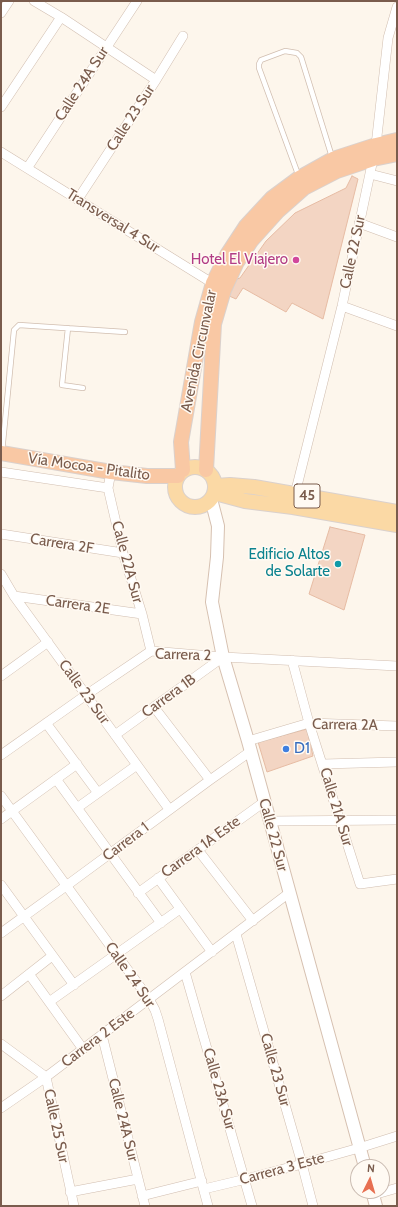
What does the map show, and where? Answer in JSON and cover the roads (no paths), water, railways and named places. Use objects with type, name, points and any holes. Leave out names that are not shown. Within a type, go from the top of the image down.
[{"type":"highway","name":"Avenida Circunvalar","points":[[206,470],[214,324],[219,287],[227,255],[246,226],[272,198],[299,178],[333,159],[397,140]]},
{"type":"highway","name":"Avenida Circunvalar","points":[[179,478],[181,442],[202,322],[219,287],[251,241],[278,211],[304,188],[337,171],[373,159],[397,154]]},
{"type":"highway","name":"Vía Mocoa - Pitalito","points":[[2,453],[111,472],[179,478]]},
{"type":"main road","points":[[211,496],[213,476],[206,470],[195,467],[179,478],[177,496],[184,504],[194,507],[211,496],[245,501],[294,501],[397,525]]},
{"type":"main road","name":"Calle 22 Sur","points":[[211,496],[218,526],[217,557],[212,602],[223,656],[250,746],[269,821],[363,1159]]},
{"type":"main road","name":"45","points":[[294,501],[397,512]]},
{"type":"street","points":[[1,13],[9,1]]},
{"type":"street","points":[[34,1],[61,17],[156,80]]},
{"type":"street","name":"Calle 24A Sur","points":[[28,167],[137,1]]},
{"type":"street","name":"Calle 22 Sur","points":[[294,501],[337,321],[342,306],[370,174],[376,145],[388,38],[397,7]]},
{"type":"street","points":[[1,107],[61,17]]},
{"type":"street","name":"Calle 23 Sur","points":[[78,199],[183,36]]},
{"type":"street","name":"Transversal 4 Sur","points":[[1,152],[28,167],[219,287]]},
{"type":"street","points":[[370,174],[397,181]]},
{"type":"street","points":[[359,223],[397,237]]},
{"type":"street","points":[[342,306],[397,326]]},
{"type":"street","points":[[1,472],[108,488]]},
{"type":"street","name":"Calle 22A Sur","points":[[111,472],[108,488],[123,553],[142,614],[151,651]]},
{"type":"street","name":"Carrera 2F","points":[[1,534],[123,553]]},
{"type":"street","name":"Calle 23 Sur","points":[[1,574],[14,596],[169,809]]},
{"type":"street","name":"Carrera 2E","points":[[14,596],[142,614]]},
{"type":"street","points":[[1,676],[48,642]]},
{"type":"street","name":"Carrera 2","points":[[1,755],[151,651],[397,666]]},
{"type":"street","name":"Carrera 1B","points":[[115,735],[223,656]]},
{"type":"street","name":"Calle 21A Sur","points":[[292,660],[309,723],[360,884],[397,879]]},
{"type":"street","points":[[154,707],[210,780]]},
{"type":"street","points":[[46,723],[98,793]]},
{"type":"street","name":"Carrera 2A","points":[[250,746],[309,723],[397,726]]},
{"type":"street","name":"Carrera 1","points":[[1,933],[210,780],[250,746]]},
{"type":"street","points":[[323,764],[397,762]]},
{"type":"street","points":[[1,819],[76,764]]},
{"type":"street","points":[[77,808],[137,765]]},
{"type":"street","points":[[56,779],[160,923]]},
{"type":"street","name":"Calle 24 Sur","points":[[1,796],[150,999],[158,1019],[208,1206]]},
{"type":"street","name":"Carrera 1A Este","points":[[138,893],[264,802]]},
{"type":"street","points":[[269,821],[397,820]]},
{"type":"street","points":[[198,850],[253,921]]},
{"type":"street","points":[[158,878],[212,952]]},
{"type":"street","points":[[1,886],[74,985]]},
{"type":"street","name":"Carrera 2 Este","points":[[1,1108],[46,1077],[289,893]]},
{"type":"street","points":[[49,1002],[180,909]]},
{"type":"street","name":"Calle 23 Sur","points":[[236,934],[313,1206]]},
{"type":"street","points":[[1,996],[52,956]]},
{"type":"street","name":"Calle 23A Sur","points":[[185,972],[246,1179],[252,1206]]},
{"type":"street","points":[[29,974],[83,1049]]},
{"type":"street","name":"Calle 24A Sur","points":[[102,1035],[145,1206]]},
{"type":"street","name":"Calle 25 Sur","points":[[1,1044],[46,1077],[74,1206]]},
{"type":"street","name":"Carrera 3 Este","points":[[142,1196],[246,1179],[360,1148],[397,1136]]},
{"type":"street","points":[[70,1192],[138,1178]]},
{"type":"lane","points":[[299,178],[259,68],[260,60],[284,51],[297,53],[301,57],[333,159]]},
{"type":"lane","points":[[2,453],[14,330],[19,325],[125,332]]},
{"type":"lane","points":[[68,328],[62,386],[83,388]]},
{"type":"place","name":"Hotel El Viajero","points":[[296,260]]},
{"type":"place","name":"Edificio Altos de Solarte","points":[[338,564]]},
{"type":"place","name":"D1","points":[[286,749]]}]
